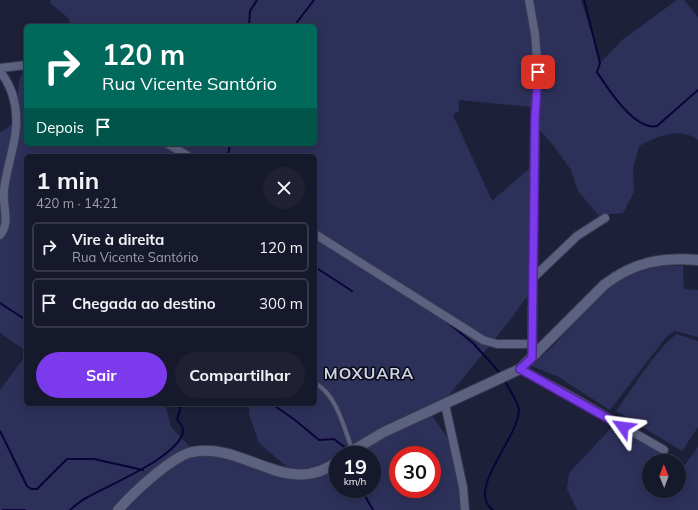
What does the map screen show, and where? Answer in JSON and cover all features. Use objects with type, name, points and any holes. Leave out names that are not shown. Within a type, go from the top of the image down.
[{"type":"street","points":[[529,0],[535,34],[538,72],[535,118],[532,358]]},
{"type":"street","points":[[0,68],[24,64]]},
{"type":"street","points":[[0,72],[8,83],[17,117],[16,137],[4,190],[6,225],[0,235]]},
{"type":"street","points":[[171,146],[185,154]]},
{"type":"street","points":[[532,279],[577,236],[605,218]]},
{"type":"street","points":[[317,235],[483,340],[497,344],[532,344]]},
{"type":"street","points":[[360,446],[384,432],[520,369],[604,285],[617,275],[634,266],[654,261],[670,259],[698,260]]},
{"type":"street","points":[[520,369],[569,395],[664,450]]},
{"type":"street","points":[[445,404],[463,487],[465,510]]},
{"type":"street","points":[[118,510],[129,497],[160,471],[180,457],[191,452],[220,452],[290,474],[306,475],[319,472],[329,466]]},
{"type":"lane","points":[[317,384],[336,406],[347,446]]},
{"type":"shaded area","points":[[51,0],[581,0],[601,62],[622,40],[677,0],[684,0],[698,17],[698,140],[691,136],[676,133],[661,136],[639,146],[633,168],[634,192],[623,213],[598,215],[578,191],[571,170],[553,145],[531,121],[531,107],[459,100],[459,111],[453,115],[492,201],[531,167],[529,294],[507,324],[432,416],[454,447],[463,510],[0,510],[0,390],[24,358],[24,406],[166,406],[171,427],[190,447],[226,448],[239,455],[282,468],[287,467],[259,443],[249,414],[249,406],[317,406],[317,154],[24,154],[24,350],[0,333],[0,132],[8,127],[14,120],[19,83],[21,75],[24,72],[24,146],[317,146],[317,24],[71,24],[67,17],[50,3]]},
{"type":"shaded area","points":[[658,266],[683,266],[684,289],[698,290],[698,337],[675,331],[667,336],[610,410],[557,376],[531,366],[553,346],[604,290],[626,275]]},
{"type":"shaded area","points":[[677,334],[698,341],[698,427],[682,451],[616,411],[653,358]]},
{"type":"shaded area","points":[[614,425],[663,454],[642,454],[642,498],[686,498],[686,463],[698,447],[698,510],[577,510],[567,489],[569,473]]},
{"type":"waterway","points":[[249,24],[250,11],[257,0]]},
{"type":"waterway","points":[[296,24],[314,0]]},
{"type":"waterway","points":[[584,0],[600,63],[597,72],[615,98],[631,116],[649,126],[657,126],[698,90]]},
{"type":"waterway","points":[[228,154],[230,146]]},
{"type":"waterway","points":[[172,154],[177,152]]},
{"type":"waterway","points":[[317,268],[352,291]]},
{"type":"waterway","points":[[0,303],[24,319]]},
{"type":"waterway","points":[[447,322],[473,343],[501,374]]},
{"type":"waterway","points":[[493,510],[486,501],[485,490],[489,477],[517,421],[519,410],[519,407],[504,380]]},
{"type":"waterway","points":[[70,510],[83,500],[142,469],[169,451],[178,441],[183,432],[177,419],[181,406]]},
{"type":"waterway","points":[[275,406],[319,440],[334,439],[343,446]]},
{"type":"waterway","points":[[0,431],[27,486],[31,489],[37,489],[67,459],[94,459],[143,470]]},
{"type":"waterway","points":[[366,498],[373,510]]},
{"type":"waterway","points":[[3,510],[25,510]]},
{"type":"district","name":"MOXUARA","points":[[369,373]]},
{"type":"route","points":[[538,72],[535,118],[531,319],[532,358],[520,369],[569,395],[623,427]]}]
